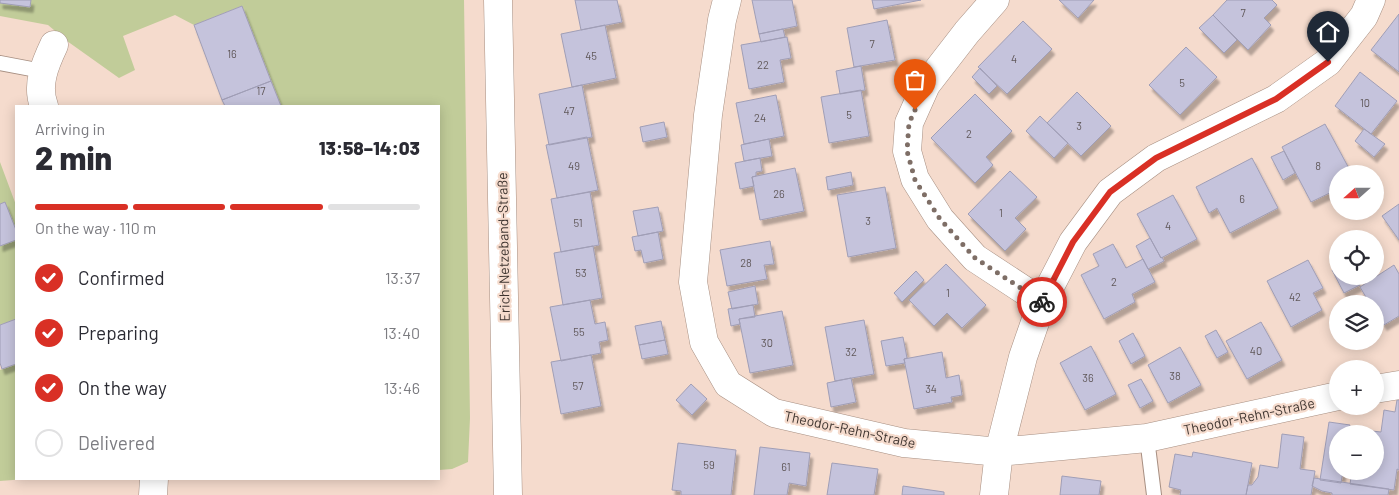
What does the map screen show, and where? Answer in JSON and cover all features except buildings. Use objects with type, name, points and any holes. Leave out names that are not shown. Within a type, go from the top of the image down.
[{"type":"street","name":"Erich-Netzeband-Straße","points":[[498,0],[508,495]]},
{"type":"street","name":"Theodor-Rehn-Straße","points":[[727,0],[722,20],[708,115],[692,282],[704,342],[728,384],[774,413],[904,443],[1000,452],[1147,438],[1329,398]]},
{"type":"street","points":[[995,0],[967,32],[926,85],[909,123],[907,151],[915,180],[940,219],[975,258],[1042,302]]},
{"type":"street","points":[[994,495],[1000,452],[1023,357],[1042,302],[1073,242],[1110,192],[1156,158],[1276,99],[1328,62],[1364,16],[1371,0]]},
{"type":"street","points":[[44,105],[41,98],[42,71],[54,45]]},
{"type":"street","points":[[1384,388],[1399,385]]},
{"type":"street","points":[[153,495],[154,480]]},
{"type":"lane","points":[[0,63],[42,71]]},
{"type":"lane","points":[[1147,438],[1154,495]]},
{"type":"green space","points":[[0,0],[464,0],[470,418],[468,462],[452,469],[440,470],[440,105],[281,105],[242,6],[194,25],[175,15],[123,36],[135,70],[119,78],[48,25],[0,16]]},
{"type":"green space","points":[[0,162],[15,202],[15,227],[5,202],[0,204]]},
{"type":"green space","points":[[15,240],[15,319],[0,325],[0,246]]},
{"type":"green space","points":[[15,364],[15,480],[0,481],[0,370]]},
{"type":"way so far","points":[[915,110],[909,123],[907,151],[915,180],[940,219],[975,258],[1042,302]]},
{"type":"route","points":[[1042,302],[1073,242],[1110,192],[1156,158],[1276,99],[1328,62]]}]
